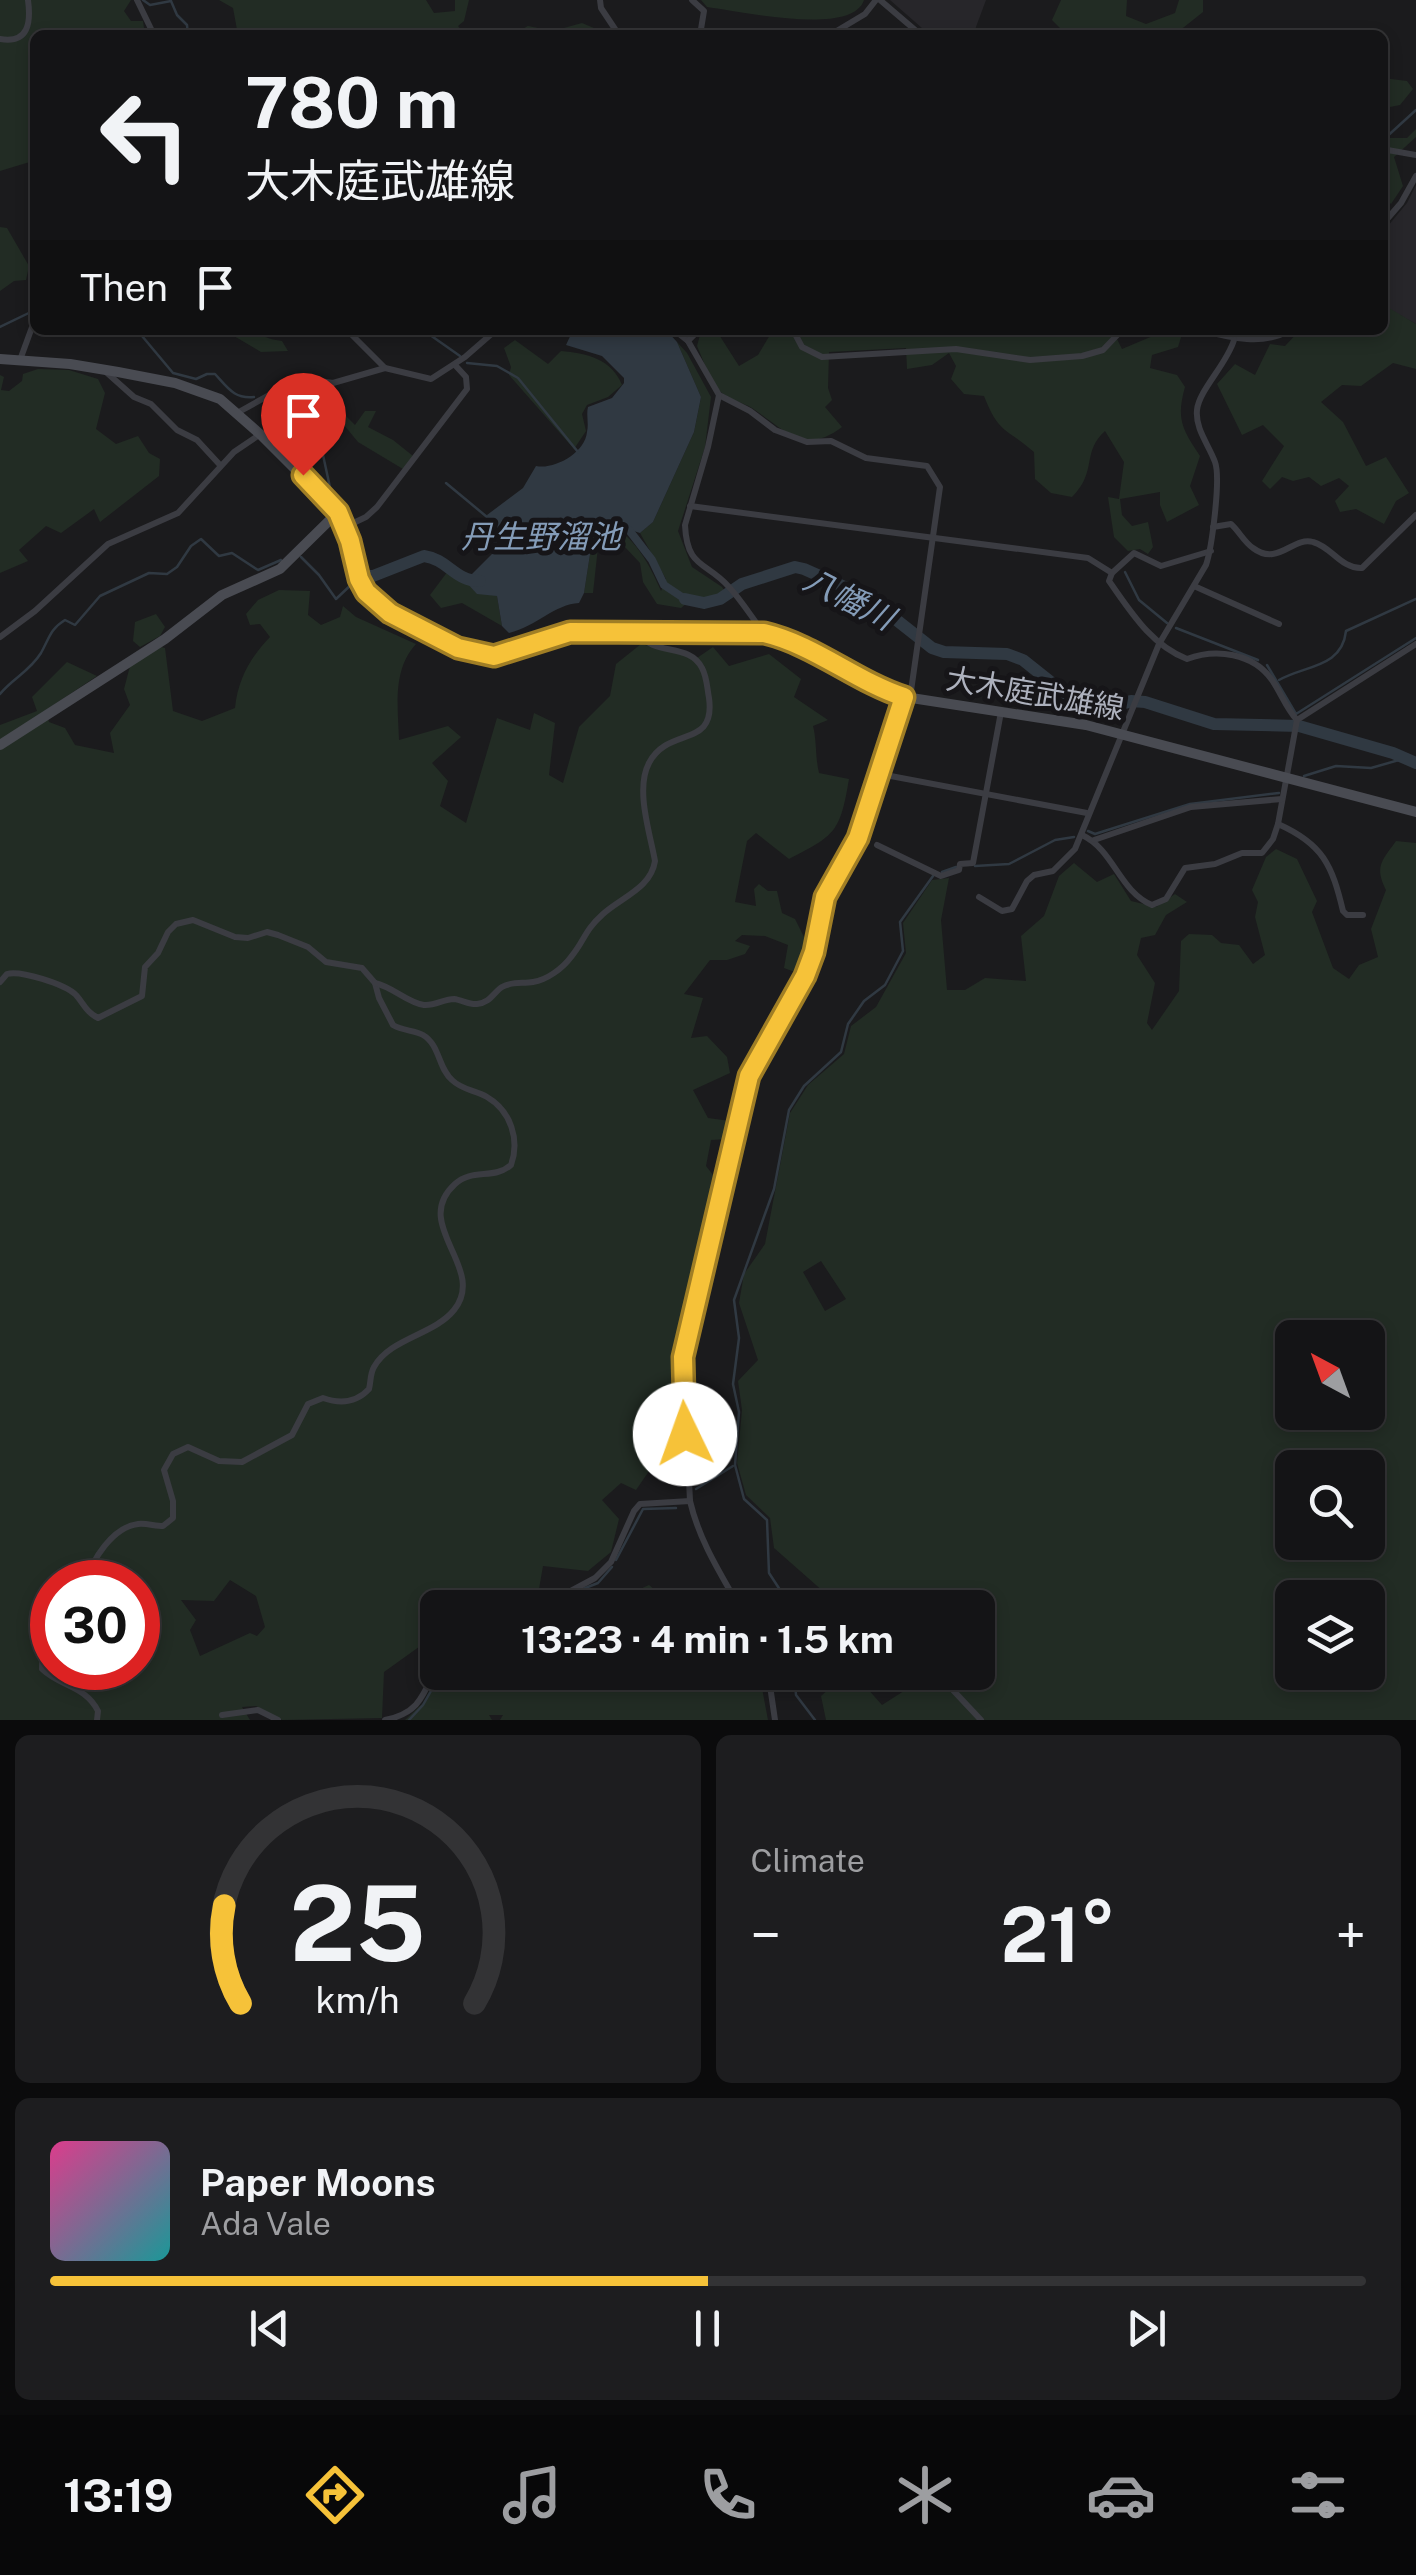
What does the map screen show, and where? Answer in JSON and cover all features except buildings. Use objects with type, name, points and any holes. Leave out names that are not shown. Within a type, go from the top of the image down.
[{"type":"main road","name":"大木庭武雄線","points":[[0,360],[104,370],[201,390],[237,412],[352,525],[359,579],[377,604],[458,648],[494,656],[570,632],[764,633],[788,639],[861,679],[907,697],[1123,733],[1416,812]]},
{"type":"main road","points":[[0,745],[165,639],[222,594],[280,568],[338,512]]},
{"type":"street","points":[[0,38],[10,40],[26,32],[31,22],[28,0]]},
{"type":"street","points":[[137,0],[152,30]]},
{"type":"street","points":[[600,0],[600,8],[615,30]]},
{"type":"street","points":[[692,0],[704,11],[701,30]]},
{"type":"street","points":[[839,30],[866,14],[878,0],[915,30]]},
{"type":"street","points":[[1388,150],[1416,156]]},
{"type":"street","points":[[1388,219],[1416,176]]},
{"type":"street","points":[[20,361],[30,333]]},
{"type":"street","points":[[352,335],[385,368],[431,380],[490,335]]},
{"type":"street","points":[[680,335],[688,341],[719,395],[775,430],[801,441],[831,440],[866,458],[927,466],[940,487],[907,697],[858,838],[825,897],[805,976],[749,1076],[683,1357],[690,1502],[708,1553],[730,1590]]},
{"type":"street","points":[[688,341],[694,335]]},
{"type":"street","points":[[796,335],[802,347],[822,357],[956,349],[1030,360],[1082,356],[1102,350],[1117,335]]},
{"type":"street","points":[[1218,335],[1234,340],[1281,335]]},
{"type":"street","points":[[979,898],[1002,912],[1012,909],[1027,881],[1063,863],[1082,835],[1134,701],[1211,550],[1218,473],[1200,430],[1197,410],[1234,340]]},
{"type":"street","points":[[352,525],[377,508],[467,388],[466,377],[455,364]]},
{"type":"street","points":[[237,412],[300,378],[333,383],[385,368]]},
{"type":"street","points":[[104,370],[134,396],[151,404],[176,430],[197,440],[220,465]]},
{"type":"street","points":[[719,395],[685,534],[693,558],[728,585],[764,633]]},
{"type":"street","points":[[0,638],[108,544],[178,513],[220,465],[260,434]]},
{"type":"street","points":[[690,506],[1088,558],[1112,573]]},
{"type":"street","points":[[1213,528],[1231,524],[1255,550],[1264,554],[1284,552],[1312,541],[1354,569],[1368,565],[1416,515]]},
{"type":"street","points":[[1082,835],[1094,840],[1131,892],[1152,904],[1166,899],[1185,868],[1262,852],[1273,839],[1297,720],[1262,666],[1227,653],[1200,654],[1187,659],[1165,651],[1109,582],[1112,573],[1134,553],[1161,566],[1211,550]]},
{"type":"street","points":[[1194,586],[1280,624]]},
{"type":"street","points":[[0,982],[7,974],[20,972],[70,990],[85,1010],[98,1018],[142,996],[145,967],[158,953],[168,932],[186,920],[235,937],[278,934],[308,947],[326,962],[355,964],[376,983],[392,986],[419,1004],[450,999],[477,1004],[492,999],[502,987],[548,977],[571,958],[586,929],[623,896],[645,885],[653,873],[655,861],[643,783],[648,765],[659,749],[694,734],[712,717],[705,673],[696,658],[650,645],[639,633]]},
{"type":"street","points":[[1297,720],[1416,644]]},
{"type":"street","points":[[877,845],[941,876],[958,870],[960,864],[973,863],[1002,712]]},
{"type":"street","points":[[880,774],[1087,814]]},
{"type":"street","points":[[1094,840],[1191,808],[1282,799]]},
{"type":"street","points":[[1278,824],[1304,836],[1319,850],[1334,876],[1343,911],[1347,915],[1363,915]]},
{"type":"street","points":[[95,1560],[122,1531],[135,1524],[163,1526],[173,1518],[173,1501],[164,1470],[173,1454],[188,1447],[219,1461],[242,1462],[286,1440],[298,1426],[302,1412],[316,1399],[346,1402],[364,1394],[378,1362],[400,1344],[444,1320],[464,1294],[461,1269],[444,1236],[439,1215],[455,1183],[478,1173],[496,1174],[511,1165],[515,1136],[500,1108],[490,1099],[464,1089],[446,1074],[431,1042],[423,1035],[393,1026],[376,983]]},
{"type":"street","points":[[573,1590],[595,1578],[610,1562],[640,1504],[690,1502]]},
{"type":"street","points":[[83,1690],[98,1710],[97,1720]]},
{"type":"street","points":[[385,1720],[405,1716],[424,1690]]},
{"type":"street","points":[[771,1690],[776,1720]]},
{"type":"street","points":[[953,1690],[982,1720]]},
{"type":"street","points":[[222,1715],[258,1710],[278,1720]]},
{"type":"shaded area","points":[[0,0],[131,0],[124,11],[131,21],[143,21],[144,30],[30,30],[30,162],[0,171]]},
{"type":"shaded area","points":[[219,0],[426,0],[434,13],[455,11],[455,0],[469,0],[464,21],[458,26],[461,30],[237,30],[233,8]]},
{"type":"shaded area","points":[[701,0],[864,0],[855,11],[817,20],[707,7]]},
{"type":"shaded area","points":[[890,0],[986,0],[975,30],[924,30]]},
{"type":"shaded area","points":[[1061,0],[1127,0],[1126,16],[1146,24],[1175,13],[1179,0],[1203,0],[1203,12],[1180,30],[1062,30],[1052,20]]},
{"type":"shaded area","points":[[582,23],[599,30],[557,30]]},
{"type":"shaded area","points":[[1388,79],[1407,81],[1413,89],[1400,105],[1388,107]]},
{"type":"shaded area","points":[[1416,129],[1416,137],[1394,157],[1403,186],[1391,204],[1388,140],[1407,138]]},
{"type":"shaded area","points":[[1416,185],[1416,324],[1388,309],[1388,226]]},
{"type":"shaded area","points":[[0,227],[7,228],[29,266],[26,280],[14,281],[0,291]]},
{"type":"shaded area","points":[[1388,307],[1416,324],[1416,369],[1393,363],[1361,386],[1342,385],[1321,402],[1343,422],[1366,466],[1386,457],[1409,493],[1396,501],[1384,524],[1356,509],[1340,512],[1335,501],[1349,486],[1339,478],[1321,486],[1309,477],[1293,481],[1282,477],[1270,489],[1262,481],[1284,446],[1263,425],[1242,435],[1217,384],[1235,364],[1255,375],[1270,344],[1285,346],[1295,335],[1388,335]]},
{"type":"shaded area","points":[[259,335],[282,341],[288,351],[261,352],[234,336]]},
{"type":"shaded area","points":[[700,335],[719,335],[739,366],[758,355],[770,335],[1115,335],[1122,349],[1155,335],[1182,335],[1178,347],[1152,355],[1150,368],[1177,375],[1185,387],[1181,416],[1200,456],[1190,486],[1199,505],[1167,522],[1160,492],[1120,499],[1122,515],[1132,526],[1148,522],[1153,547],[1148,554],[1140,549],[1128,551],[1114,537],[1108,497],[1119,499],[1124,462],[1105,431],[1093,447],[1080,488],[1072,497],[1051,493],[1035,479],[1034,452],[999,424],[984,396],[964,394],[951,379],[956,366],[949,353],[932,365],[907,369],[906,348],[829,352],[828,388],[832,400],[825,407],[842,427],[829,435],[806,440],[718,389],[697,346]]},
{"type":"shaded area","points":[[515,340],[548,364],[561,351],[580,354],[605,363],[618,376],[622,385],[608,397],[587,405],[582,414],[586,431],[574,449],[509,375],[511,367],[504,348]]},
{"type":"shaded area","points":[[677,342],[711,397],[705,447],[678,531],[692,567],[722,587],[729,598],[722,604],[687,603],[681,608],[657,604],[643,582],[640,563],[609,530],[599,538],[593,593],[584,593],[593,535],[608,523],[634,544],[661,591],[666,579],[640,533],[653,522],[694,432],[701,397]]},
{"type":"shaded area","points":[[38,369],[69,370],[98,379],[105,393],[96,429],[116,444],[138,436],[149,453],[160,459],[159,476],[100,522],[94,509],[61,533],[46,526],[19,550],[28,561],[0,573],[0,375],[4,377],[1,390],[9,391],[22,381],[23,374]]},
{"type":"shaded area","points":[[341,411],[355,425],[365,411],[376,411],[368,427],[413,456],[403,469],[358,442],[335,414]]},
{"type":"shaded area","points":[[451,567],[467,578],[465,581],[497,596],[502,626],[462,603],[441,608],[430,595]]},
{"type":"shaded area","points":[[279,590],[310,591],[308,615],[321,625],[340,617],[343,606],[356,617],[416,644],[400,677],[399,740],[448,726],[461,737],[432,763],[448,781],[440,806],[466,823],[497,718],[530,730],[534,713],[555,723],[549,775],[563,783],[579,727],[610,696],[616,664],[641,644],[697,658],[713,647],[729,666],[769,654],[801,679],[794,697],[828,720],[813,726],[819,773],[849,779],[846,797],[833,830],[789,859],[756,833],[747,841],[735,902],[756,906],[754,889],[759,884],[768,891],[777,891],[782,913],[795,919],[810,949],[800,974],[784,968],[788,945],[765,936],[742,935],[735,941],[750,946],[745,954],[710,960],[684,994],[703,998],[691,1038],[707,1036],[727,1057],[730,1073],[693,1090],[708,1118],[730,1121],[727,1139],[711,1140],[706,1166],[717,1180],[674,1364],[677,1419],[661,1430],[663,1447],[676,1454],[673,1462],[658,1458],[636,1490],[621,1483],[602,1500],[619,1519],[611,1552],[588,1571],[543,1566],[538,1590],[420,1590],[420,1646],[384,1672],[382,1718],[282,1720],[256,1706],[242,1707],[250,1720],[0,1720],[0,725],[37,711],[32,697],[67,662],[97,676],[46,710],[49,722],[65,728],[75,745],[114,753],[110,733],[130,705],[124,689],[130,666],[161,647],[165,648],[173,711],[202,721],[235,708],[246,670],[270,637],[260,624],[250,625],[246,614],[258,600]],"holes":[[[230,1580],[256,1596],[265,1627],[257,1636],[250,1633],[200,1656],[190,1630],[196,1620],[181,1600],[214,1601]]]},
{"type":"shaded area","points":[[156,614],[165,627],[160,636],[140,647],[133,641],[135,622]]},
{"type":"shaded area","points":[[1396,841],[1416,843],[1416,1720],[826,1720],[821,1696],[828,1690],[869,1690],[882,1705],[905,1690],[995,1690],[995,1590],[822,1590],[774,1548],[770,1518],[746,1495],[737,1463],[742,1410],[738,1381],[758,1360],[739,1303],[744,1274],[765,1244],[790,1113],[808,1085],[844,1054],[851,1026],[876,1007],[906,953],[903,923],[932,880],[949,878],[941,920],[947,990],[965,990],[985,978],[1026,981],[1021,936],[1044,916],[1059,876],[1074,863],[1097,882],[1114,874],[1131,901],[1156,907],[1175,894],[1187,902],[1166,915],[1155,935],[1141,938],[1137,955],[1155,983],[1147,1023],[1152,1030],[1179,991],[1181,941],[1189,934],[1212,935],[1221,943],[1239,945],[1253,964],[1265,955],[1255,917],[1258,902],[1252,890],[1266,857],[1276,849],[1297,859],[1317,901],[1312,912],[1333,968],[1349,979],[1359,965],[1378,957],[1371,929],[1386,890],[1381,864]],"holes":[[[821,1261],[846,1299],[825,1311],[803,1272]]]},
{"type":"shaded area","points":[[430,1690],[762,1690],[768,1720],[500,1720],[503,1715],[489,1715],[492,1720],[405,1720],[423,1703]]},
{"type":"water","name":"丹生野溜池","points":[[571,335],[671,335],[701,397],[694,432],[653,522],[640,533],[608,523],[599,527],[593,535],[579,603],[562,607],[509,633],[502,626],[497,596],[477,594],[465,581],[493,553],[487,515],[523,488],[536,466],[551,465],[575,453],[585,440],[588,407],[612,398],[624,383],[624,378],[602,356],[566,345]]},
{"type":"waterway","points":[[143,0],[150,5],[171,1],[188,30]]},
{"type":"waterway","points":[[1388,136],[1416,110]]},
{"type":"waterway","points":[[0,327],[30,312]]},
{"type":"waterway","points":[[141,335],[173,373],[196,379],[215,374],[236,394],[254,397]]},
{"type":"waterway","points":[[430,335],[460,356]]},
{"type":"waterway","points":[[467,363],[497,366],[518,378],[578,452]]},
{"type":"waterway","points":[[267,402],[279,401],[286,407],[323,455],[331,492],[354,520],[364,569],[369,575]]},
{"type":"waterway","points":[[446,483],[487,517]]},
{"type":"waterway","name":"八幡川","points":[[629,530],[652,560],[664,585],[685,599]]},
{"type":"waterway","name":"八幡川","points":[[0,694],[36,660],[60,623],[65,620],[75,625],[100,596],[149,573],[167,574],[201,539],[219,556],[232,553],[258,570],[281,560]]},
{"type":"waterway","name":"八幡川","points":[[365,576],[424,556],[464,578],[480,581]]},
{"type":"waterway","name":"八幡川","points":[[301,557],[336,599],[354,582]]},
{"type":"waterway","name":"八幡川","points":[[685,599],[704,603],[720,599],[742,584],[795,567],[804,569],[880,607],[932,648],[944,652],[1007,654],[1023,660],[1067,695],[1082,701],[1119,705],[1145,702],[1214,724],[1299,726],[1416,763]]},
{"type":"waterway","points":[[1125,572],[1139,600],[1167,623]]},
{"type":"waterway","points":[[1279,680],[1330,659],[1338,652],[1346,631],[1416,599]]},
{"type":"waterway","points":[[1176,628],[1258,660]]},
{"type":"waterway","points":[[1267,665],[1296,714],[1416,638]]},
{"type":"waterway","points":[[1304,776],[1336,766],[1371,768],[1406,758]]},
{"type":"waterway","points":[[1088,831],[1095,834],[1190,804],[1279,793]]},
{"type":"waterway","points":[[975,866],[1009,864],[1055,840],[1074,837]]},
{"type":"waterway","points":[[942,872],[956,867]]},
{"type":"waterway","points":[[780,1590],[769,1573],[767,1520],[744,1499],[735,1465],[739,1412],[733,1384],[739,1338],[734,1300],[774,1189],[789,1110],[804,1086],[841,1052],[848,1024],[864,1001],[885,985],[903,951],[900,922],[933,876]]},
{"type":"waterway","points":[[696,1489],[733,1466]]},
{"type":"waterway","points":[[616,1560],[643,1509],[676,1508]]},
{"type":"waterway","points":[[580,1590],[598,1583],[612,1567]]},
{"type":"waterway","points":[[796,1690],[815,1720]]},
{"type":"waterway","points":[[409,1720],[431,1691]]},
{"type":"route","points":[[303,475],[338,512],[366,592],[390,613],[458,648],[494,656],[570,632],[764,633],[810,649],[882,690],[904,697],[858,838],[825,897],[805,976],[749,1076],[683,1357],[685,1434]]}]
